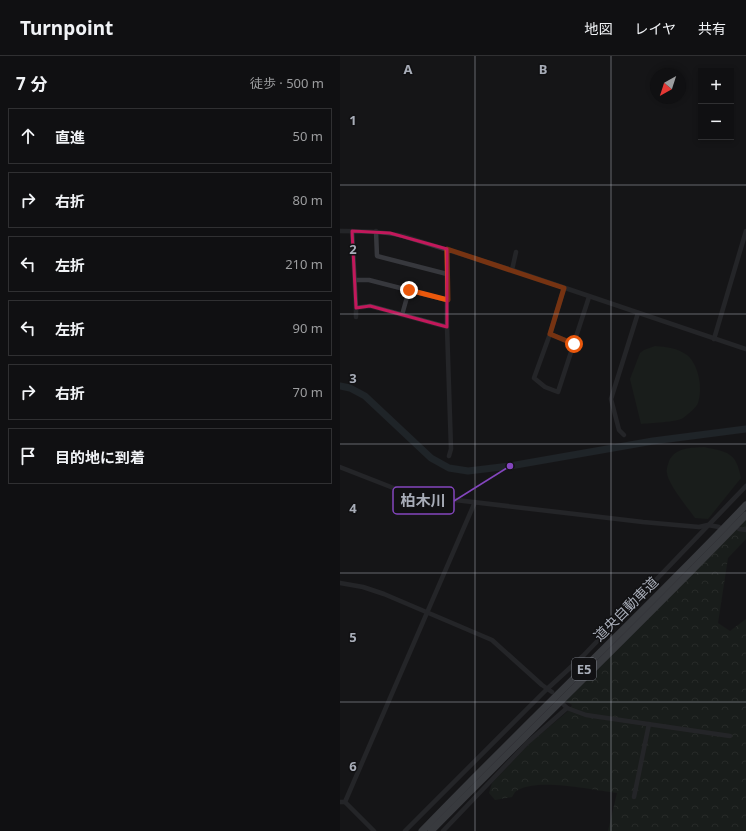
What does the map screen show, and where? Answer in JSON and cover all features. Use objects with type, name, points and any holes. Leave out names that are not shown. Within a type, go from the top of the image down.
[{"type":"highway","name":"道央自動車道","points":[[422,831],[482,769],[645,609],[746,505]]},
{"type":"highway","name":"道央自動車道","points":[[431,831],[488,772],[654,609],[746,515]]},
{"type":"street","points":[[340,231],[376,231],[403,236],[512,270],[746,349]]},
{"type":"street","points":[[352,231],[356,317]]},
{"type":"street","points":[[376,231],[377,256],[447,274]]},
{"type":"street","points":[[714,339],[746,231]]},
{"type":"street","points":[[447,249],[447,327],[451,449],[449,456]]},
{"type":"street","points":[[512,270],[516,252]]},
{"type":"street","points":[[355,280],[369,280],[448,300]]},
{"type":"street","points":[[564,288],[550,334],[534,378],[544,387],[558,392],[590,297]]},
{"type":"street","points":[[402,315],[409,290]]},
{"type":"street","points":[[356,308],[370,306],[447,327]]},
{"type":"street","points":[[624,435],[619,430],[611,399],[638,313]]},
{"type":"street","points":[[550,334],[574,344]]},
{"type":"street","points":[[340,467],[414,495],[650,522],[699,527],[708,525],[719,527]]},
{"type":"street","points":[[405,831],[547,689],[583,656],[746,486]]},
{"type":"street","points":[[374,831],[343,802],[475,502]]},
{"type":"street","points":[[739,529],[746,530]]},
{"type":"street","points":[[340,583],[363,587],[377,592],[492,640],[552,692]]},
{"type":"street","points":[[443,831],[527,743],[565,706],[586,715],[730,736]]},
{"type":"street","points":[[634,797],[649,724]]},
{"type":"highlighted area","points":[[352,231],[390,233],[447,249],[447,327],[370,306],[356,308]]},
{"type":"green space","points":[[655,346],[676,349],[691,359],[697,371],[700,384],[698,403],[683,418],[641,424],[630,379],[640,353]]},
{"type":"green space","points":[[704,447],[719,450],[730,455],[739,469],[741,478],[708,519],[695,518],[674,489],[668,478],[667,472],[669,461],[676,453],[684,449]]},
{"type":"green space","points":[[746,520],[746,539],[728,558],[718,623],[730,631],[746,619],[746,831],[608,831],[617,793],[566,786],[539,785],[527,787],[517,790],[512,797],[495,800],[489,793],[492,783],[531,742],[567,712],[572,705],[566,701]]},
{"type":"waterway","points":[[340,386],[350,388],[365,396],[431,458],[449,468],[468,471],[510,466],[653,441],[746,429]]},
{"type":"place","name":"柏木川","points":[[510,466]]},
{"type":"route","points":[[409,290],[448,300],[447,249],[512,270],[564,288],[550,334],[574,344]]}]
